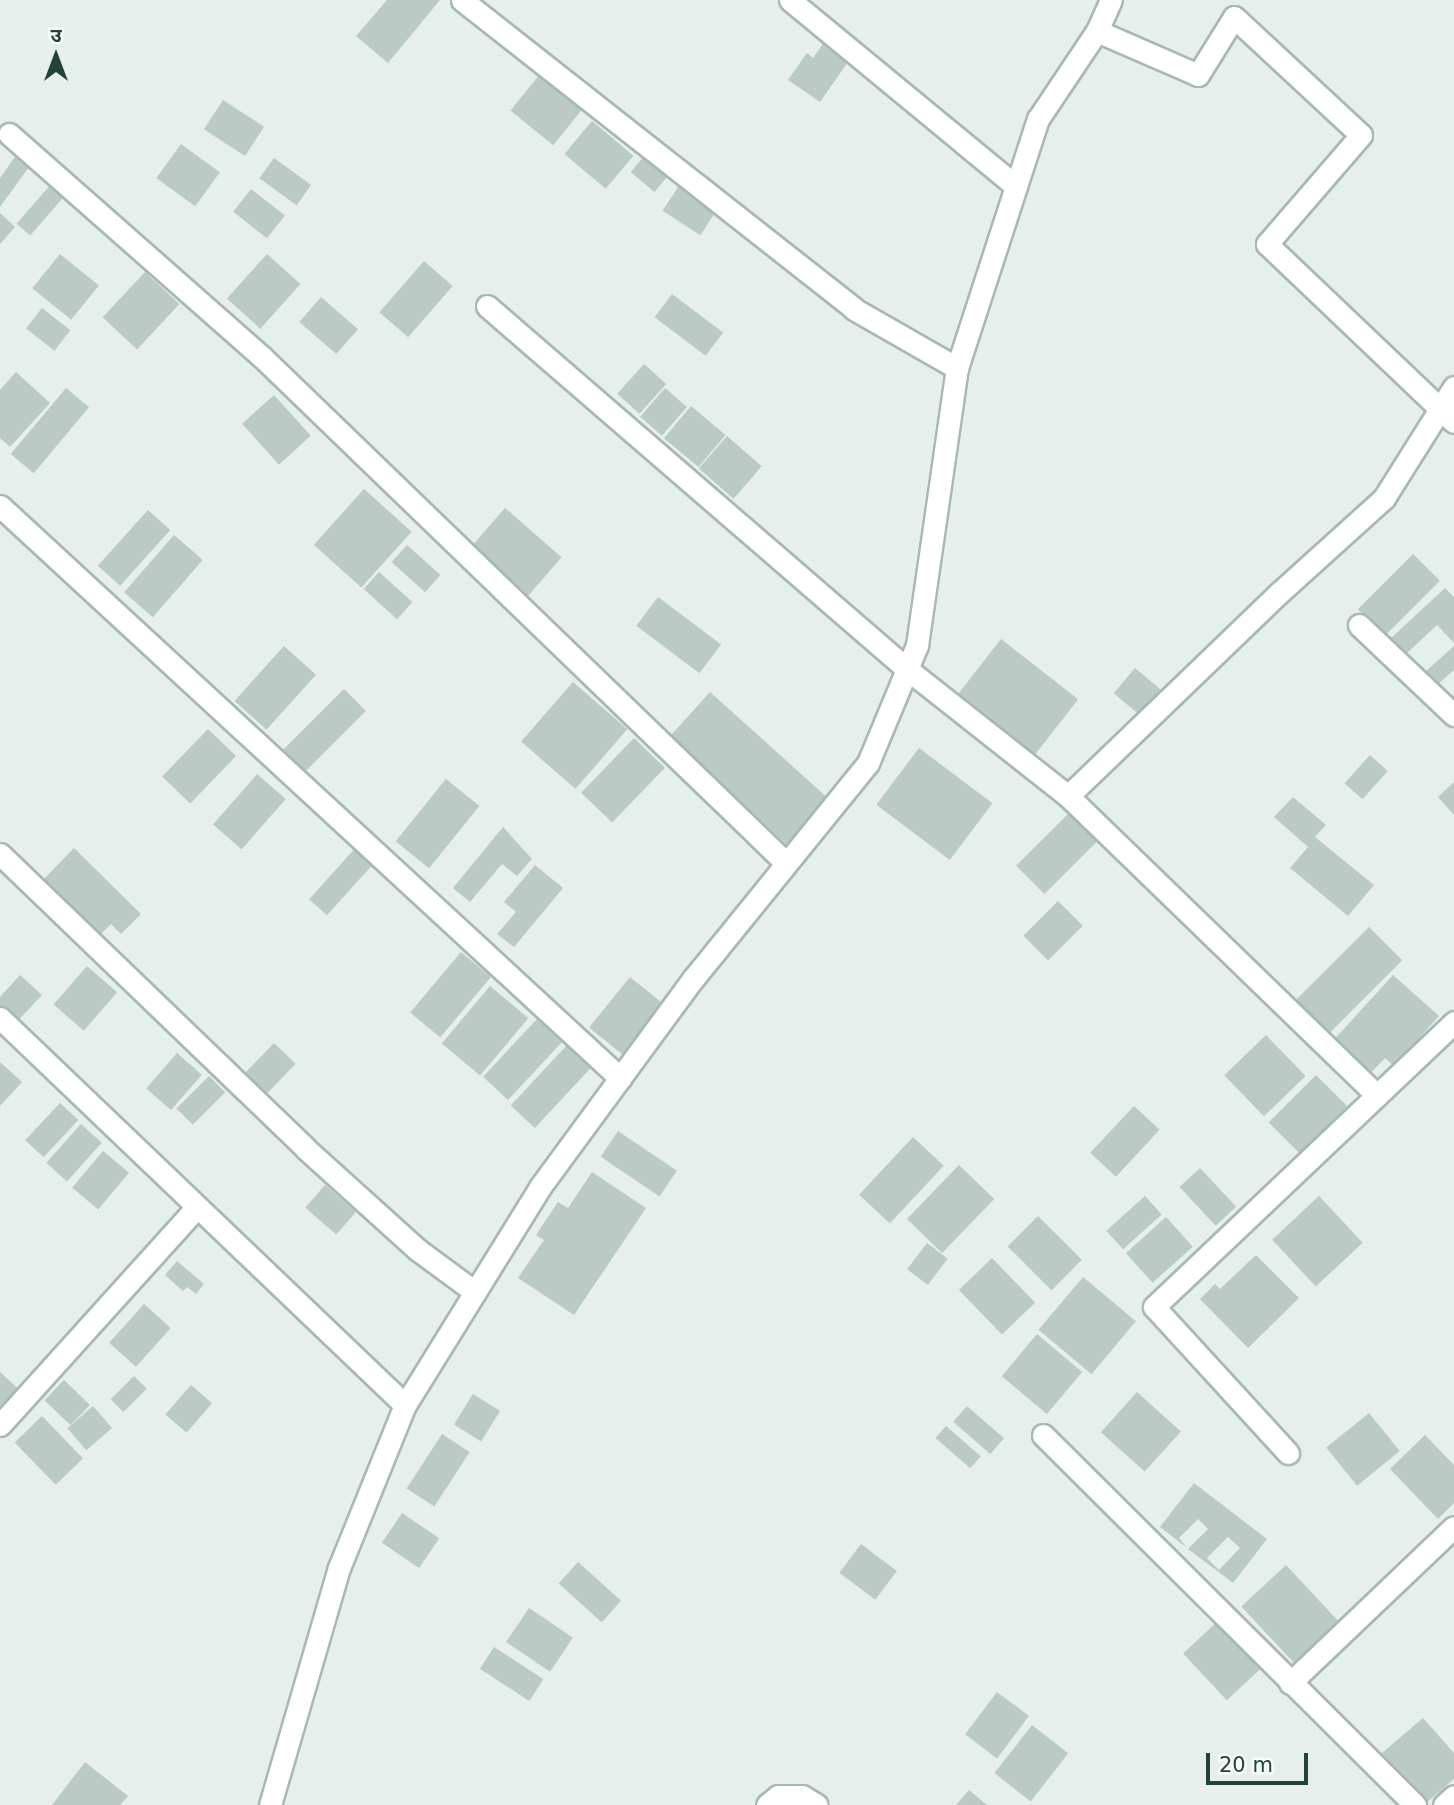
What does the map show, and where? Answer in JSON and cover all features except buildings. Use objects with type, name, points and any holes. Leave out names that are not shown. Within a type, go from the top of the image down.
[{"type":"street","points":[[462,0],[854,309],[957,368]]},
{"type":"street","points":[[790,0],[1017,186]]},
{"type":"street","points":[[270,1805],[339,1568],[405,1405],[540,1186],[620,1077],[786,863],[868,763],[917,645],[957,368],[1038,120],[1097,31],[1111,0]]},
{"type":"street","points":[[1097,31],[1198,75],[1234,17],[1361,135],[1267,244],[1454,422]]},
{"type":"street","points":[[9,134],[261,356],[786,863]]},
{"type":"street","points":[[486,306],[907,669],[1068,796],[1377,1095]]},
{"type":"street","points":[[1068,796],[1279,593],[1384,498],[1438,407],[1454,387]]},
{"type":"street","points":[[0,506],[620,1077]]},
{"type":"street","points":[[1359,625],[1454,715]]},
{"type":"street","points":[[0,854],[305,1148],[418,1250],[475,1292]]},
{"type":"street","points":[[0,1018],[405,1405]]},
{"type":"street","points":[[1288,1453],[1154,1307],[1454,1022]]},
{"type":"street","points":[[0,1425],[197,1207]]},
{"type":"street","points":[[1043,1435],[1415,1805]]},
{"type":"street","points":[[1290,1683],[1454,1527]]},
{"type":"street","points":[[767,1805],[778,1796],[802,1796],[817,1805]]},
{"type":"street","points":[[1444,1805],[1454,1796]]}]
